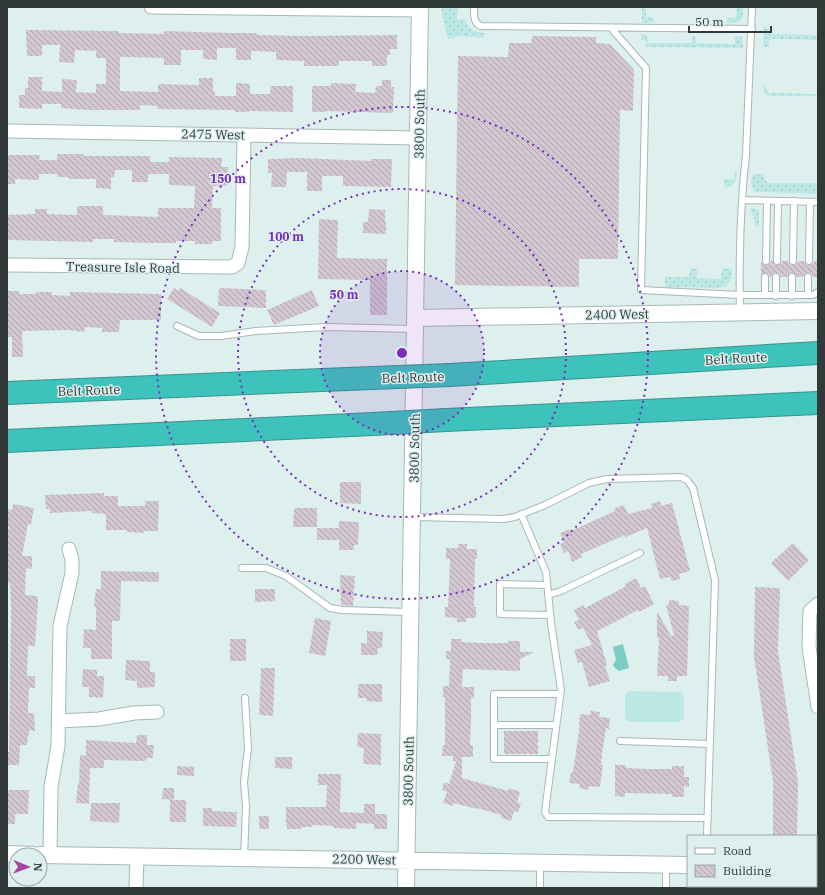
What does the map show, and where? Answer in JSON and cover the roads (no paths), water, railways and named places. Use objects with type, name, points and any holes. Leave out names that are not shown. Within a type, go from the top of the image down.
[{"type":"highway","name":"Belt Route","points":[[7,393],[450,375],[818,353]]},
{"type":"highway","points":[[7,441],[818,403]]},
{"type":"street","points":[[151,7],[420,9]]},
{"type":"street","name":"3800 South","points":[[406,888],[420,9]]},
{"type":"street","name":"2475 West","points":[[7,131],[419,138]]},
{"type":"street","name":"Treasure Isle Road","points":[[7,265],[232,267],[238,263],[242,248],[244,135]]},
{"type":"street","name":"2400 West","points":[[416,324],[740,312],[818,311]]},
{"type":"street","points":[[42,847],[58,746],[59,638],[60,626],[72,573],[72,560],[69,549]]},
{"type":"street","points":[[818,604],[810,611],[809,647],[818,707]]},
{"type":"street","points":[[59,721],[100,719],[157,712]]},
{"type":"street","name":"2200 West","points":[[48,855],[407,860],[687,866]]},
{"type":"street","points":[[136,888],[137,857]]},
{"type":"lane","points":[[474,7],[474,17],[480,26],[752,29]]},
{"type":"lane","points":[[740,312],[742,200],[746,155],[752,7]]},
{"type":"lane","points":[[611,28],[646,68],[641,290],[765,296],[813,295],[818,292]]},
{"type":"lane","points":[[742,200],[818,202]]},
{"type":"lane","points":[[766,261],[767,201]]},
{"type":"lane","points":[[777,261],[778,201]]},
{"type":"lane","points":[[793,261],[794,201]]},
{"type":"lane","points":[[809,261],[810,202]]},
{"type":"lane","points":[[765,277],[765,296]]},
{"type":"lane","points":[[776,277],[776,296]]},
{"type":"lane","points":[[792,277],[792,296]]},
{"type":"lane","points":[[808,277],[808,295]]},
{"type":"lane","points":[[177,326],[199,336],[221,336],[256,331],[416,324]]},
{"type":"lane","points":[[413,517],[503,519],[545,505],[589,483],[607,479],[681,477],[687,480],[694,488],[715,580],[707,835]]},
{"type":"lane","points":[[521,514],[546,572],[550,615],[560,680],[560,694],[545,812],[548,817],[708,818]]},
{"type":"lane","points":[[548,595],[561,591],[640,553]]},
{"type":"lane","points":[[242,568],[266,568],[286,576],[330,608],[342,610],[411,612]]},
{"type":"lane","points":[[547,585],[500,584],[500,614],[550,615]]},
{"type":"lane","points":[[552,759],[494,759],[494,694],[560,694]]},
{"type":"lane","points":[[244,858],[246,806],[244,782],[248,748],[245,698]]},
{"type":"lane","points":[[494,725],[556,725]]},
{"type":"lane","points":[[620,742],[709,744]]},
{"type":"lane","points":[[540,863],[540,888]]},
{"type":"lane","points":[[666,865],[666,888]]}]
